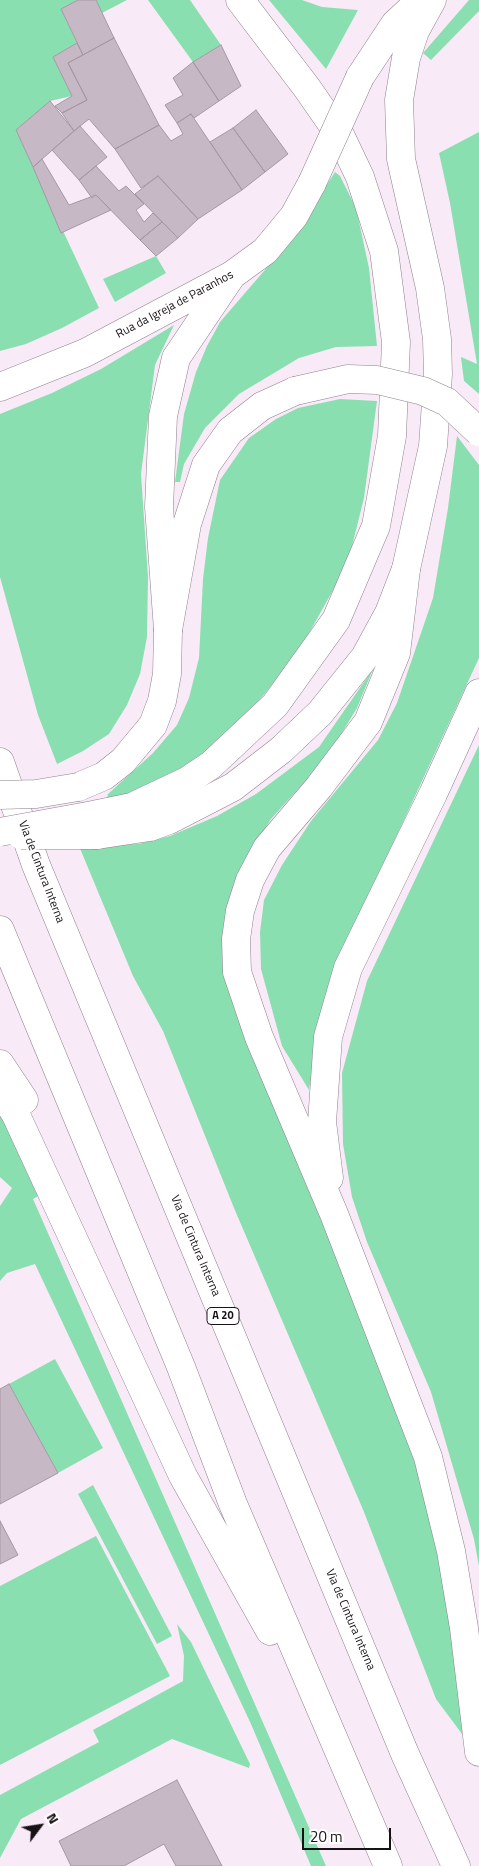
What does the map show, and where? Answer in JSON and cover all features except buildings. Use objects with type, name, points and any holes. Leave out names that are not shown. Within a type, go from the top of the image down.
[{"type":"main road","points":[[93,826],[187,781],[211,765],[274,705],[336,620],[376,526],[392,436],[396,342],[384,251],[360,177],[341,137],[307,88],[240,0]]},
{"type":"main road","name":"Rua da Igreja de Paranhos","points":[[6,385],[85,353],[232,275],[265,251],[294,216],[312,183],[360,77],[395,24],[421,0]]},
{"type":"main road","points":[[432,0],[415,31],[406,58],[399,100],[402,159],[430,288],[437,339],[438,374],[433,446],[406,569],[396,653],[368,722],[319,787],[267,848],[248,888],[240,911],[236,939],[237,972],[259,1037],[334,1214],[428,1457],[451,1551],[464,1628],[479,1752]]},
{"type":"main road","points":[[0,796],[36,794],[78,788],[104,776],[123,761],[153,725],[162,702],[167,674],[168,630],[159,507],[163,416],[176,358],[232,275]]},
{"type":"main road","points":[[168,630],[187,524],[206,465],[230,431],[262,406],[295,391],[348,379],[377,380],[423,391],[447,402],[479,432]]},
{"type":"main road","points":[[0,834],[93,826],[150,827],[169,820],[233,787],[275,756],[320,714],[366,657],[389,613],[406,569]]},
{"type":"main road","points":[[334,1214],[322,1122],[328,1037],[348,968],[433,794],[479,693]]},
{"type":"main road","name":"Via de Cintura Interna","points":[[0,762],[40,875],[405,1754],[456,1866]]},
{"type":"main road","points":[[0,930],[178,1358],[233,1504],[388,1866]]},
{"type":"main road","points":[[0,1064],[20,1092],[41,1134],[195,1468],[283,1622]]},
{"type":"main road","points":[[0,1089],[16,1115],[183,1476],[341,1757]]},
{"type":"green space","points":[[0,0],[78,0],[61,9],[77,43],[53,57],[72,96],[50,101],[16,130],[99,308],[62,328],[26,344],[0,351]]},
{"type":"green space","points":[[96,0],[127,0],[102,13]]},
{"type":"green space","points":[[148,0],[190,0],[221,45],[193,62]]},
{"type":"green space","points":[[269,0],[302,0],[322,7],[358,10],[326,69]]},
{"type":"green space","points":[[469,0],[479,0],[479,11],[431,60],[423,53]]},
{"type":"green space","points":[[479,132],[479,394],[464,381],[461,357],[477,364],[450,203],[439,153]]},
{"type":"green space","points":[[335,172],[340,176],[356,208],[369,268],[377,346],[336,347],[299,358],[239,394],[205,428],[184,464],[180,482],[175,482],[184,414],[196,372],[207,346],[220,322],[295,235]]},
{"type":"green space","points":[[156,256],[166,273],[115,302],[103,279]]},
{"type":"green space","points":[[174,325],[155,365],[141,474],[148,577],[147,637],[140,674],[127,705],[109,734],[83,751],[57,764],[38,715],[0,577],[0,414],[52,393],[101,369]]},
{"type":"green space","points":[[340,399],[377,401],[364,498],[352,546],[342,574],[298,653],[248,714],[198,759],[148,788],[106,801],[108,794],[153,753],[177,725],[189,698],[199,658],[203,579],[208,538],[220,480],[249,438],[276,419],[298,408]]},
{"type":"green space","points":[[457,436],[479,465],[479,658],[340,958],[323,1011],[309,1090],[282,1046],[261,969],[260,932],[264,900],[282,865],[311,821],[378,740],[397,703],[433,598],[448,508]]},
{"type":"green space","points":[[373,669],[357,708],[340,736],[308,778],[271,819],[240,868],[225,943],[422,1473],[451,1614],[465,1738],[436,1699],[364,1512],[234,1208],[163,1031],[133,976],[79,846],[138,844],[170,836],[217,816],[256,794],[319,747]]},
{"type":"green space","points":[[479,745],[479,1566],[474,1539],[431,1392],[367,1242],[352,1197],[343,1144],[342,1073],[367,981]]},
{"type":"green space","points":[[0,1113],[40,1195],[33,1199],[326,1866],[311,1866],[251,1724],[35,1264],[7,1273],[0,1281],[0,1206],[12,1188],[0,1177]]},
{"type":"green space","points":[[55,1359],[103,1448],[58,1473],[9,1384]]},
{"type":"green space","points":[[93,1485],[172,1636],[157,1644],[78,1494]]},
{"type":"green space","points":[[96,1536],[170,1676],[0,1765],[0,1586]]},
{"type":"green space","points":[[177,1624],[191,1642],[250,1764],[249,1768],[172,1739],[21,1819],[0,1858],[0,1795],[99,1742],[93,1730],[183,1681],[184,1656]]}]
